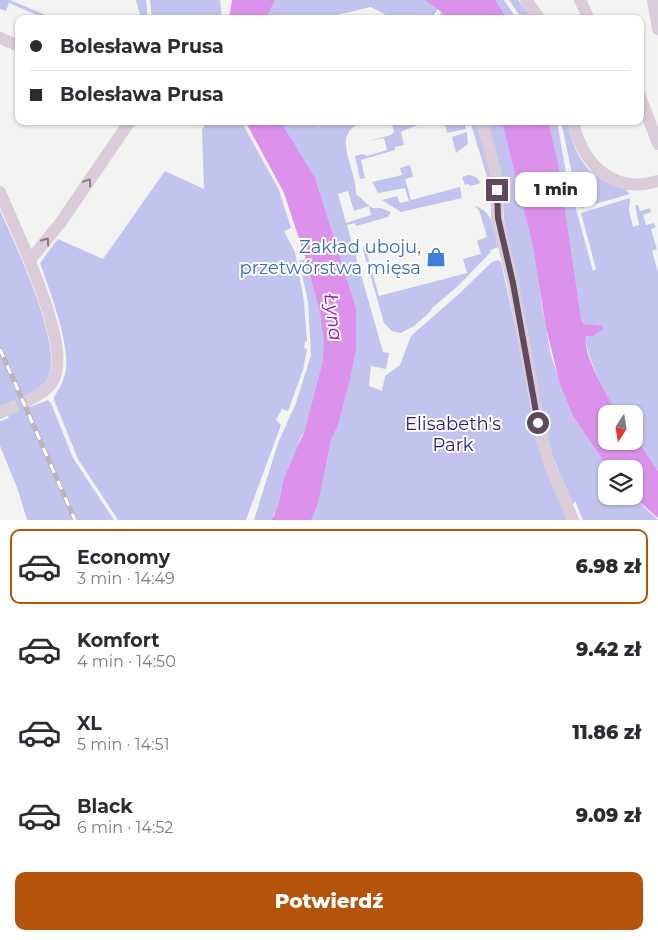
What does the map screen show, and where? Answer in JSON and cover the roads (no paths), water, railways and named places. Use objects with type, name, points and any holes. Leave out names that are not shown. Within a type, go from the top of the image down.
[{"type":"street","points":[[526,0],[537,15]]},
{"type":"street","points":[[580,0],[587,15]]},
{"type":"street","points":[[653,0],[658,29]]},
{"type":"street","points":[[0,38],[15,44]]},
{"type":"street","points":[[644,107],[658,144]]},
{"type":"street","points":[[30,260],[61,222],[127,125]]},
{"type":"street","points":[[483,125],[497,178],[498,218],[513,283],[542,439],[550,466],[573,520]]},
{"type":"street","points":[[574,125],[582,151],[601,172],[616,180],[636,184],[658,181]]},
{"type":"street","points":[[0,192],[30,260],[55,337],[58,360],[56,372],[49,387],[42,394],[27,401]]},
{"type":"water","points":[[232,0],[275,0],[267,15],[230,15]]},
{"type":"water","points":[[425,0],[495,0],[504,15],[446,15]]},
{"type":"water","name":"Łyna","points":[[247,125],[282,125],[315,178],[356,309],[356,349],[350,379],[338,425],[331,439],[318,503],[311,520],[272,520],[279,503],[284,478],[305,430],[323,361],[324,343],[320,314],[306,259],[284,193]]},
{"type":"water","points":[[503,125],[549,125],[558,164],[581,319],[584,324],[602,326],[603,329],[593,336],[587,336],[586,343],[587,352],[596,375],[613,405],[598,405],[598,450],[643,448],[658,471],[658,518],[643,505],[643,460],[603,460],[573,416],[560,384],[546,328],[533,246]]},
{"type":"tunnel","points":[[6,410],[27,401]]},
{"type":"railway","points":[[0,349],[75,520]]},
{"type":"place","name":"Zakład uboju, przetwórstwa mięsa","points":[[436,257]]},
{"type":"park label","name":"Elisabeth's Park","points":[[453,434]]}]
